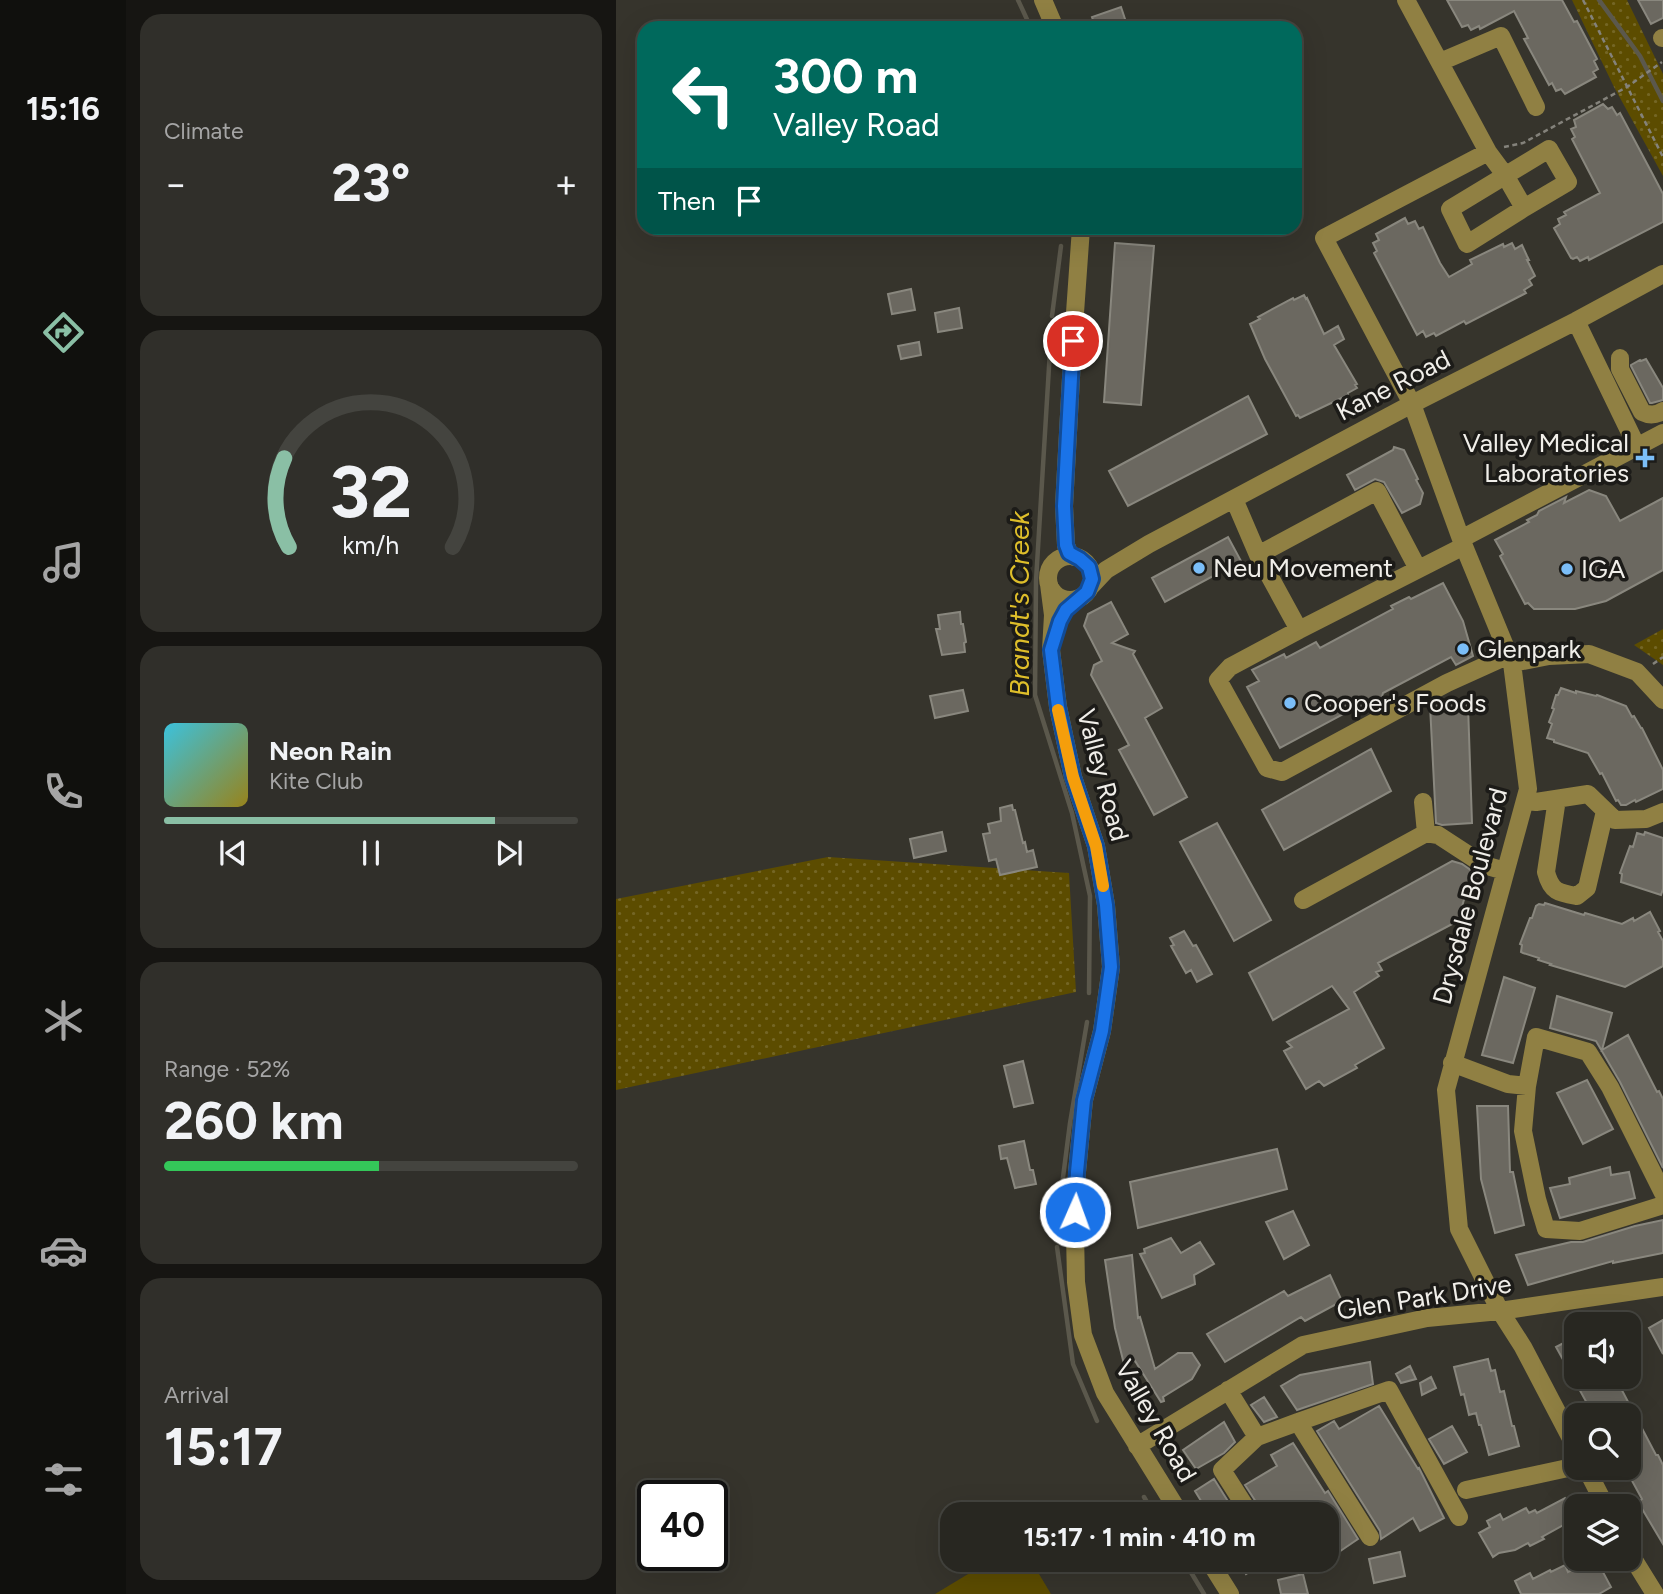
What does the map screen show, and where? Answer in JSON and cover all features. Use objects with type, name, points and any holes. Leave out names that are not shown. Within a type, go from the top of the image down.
[{"type":"street","points":[[1043,0],[1052,21]]},
{"type":"street","points":[[1406,0],[1488,152],[1524,208]]},
{"type":"street","points":[[1440,62],[1501,36],[1536,107]]},
{"type":"street","points":[[1549,149],[1568,182],[1467,244],[1450,209],[1505,175],[1549,149]]},
{"type":"street","name":"Drysdale Boulevard","points":[[1488,152],[1324,238],[1412,404],[1510,659],[1528,789],[1446,1090],[1459,1229],[1500,1311],[1523,1347],[1564,1425]]},
{"type":"street","name":"Valley Road","points":[[1051,650],[1060,621],[1066,610],[1086,591],[1091,573],[1089,567],[1069,553],[1066,545],[1064,506],[1080,235]]},
{"type":"street","name":"Kane Road","points":[[1086,591],[1106,570],[1149,544],[1663,274]]},
{"type":"street","points":[[1576,321],[1637,447]]},
{"type":"street","points":[[1620,358],[1620,369],[1642,412],[1656,415],[1663,411]]},
{"type":"street","points":[[1663,433],[1418,569],[1230,667],[1218,680],[1267,768],[1282,772],[1447,683],[1510,659],[1589,654],[1637,672],[1663,700]]},
{"type":"street","points":[[1258,555],[1377,491],[1418,569]]},
{"type":"street","points":[[1234,499],[1258,555],[1299,630]]},
{"type":"street","name":"Valley Road","points":[[1064,506],[1049,577],[1051,650],[1058,707],[1073,777],[1096,846],[1106,905],[1111,967],[1102,1031],[1084,1100],[1076,1196],[1076,1282],[1083,1335],[1105,1393],[1172,1502]]},
{"type":"street","name":"Kane Road","points":[[1077,558],[1098,561],[1117,557],[1149,544]]},
{"type":"street","points":[[1077,558],[1066,556],[1059,559],[1049,577],[1056,595],[1061,599],[1068,600],[1086,591]]},
{"type":"street","points":[[1525,801],[1536,802],[1588,794],[1610,816],[1646,819],[1663,813]]},
{"type":"street","points":[[1557,799],[1546,872],[1549,883],[1559,893],[1577,896],[1587,888],[1592,858],[1610,816]]},
{"type":"street","points":[[1423,802],[1426,833]]},
{"type":"street","points":[[1303,900],[1426,833],[1438,835],[1483,865],[1506,871]]},
{"type":"street","points":[[1663,1193],[1610,1087],[1588,1052],[1536,1037],[1527,1086],[1523,1131],[1546,1229],[1580,1231],[1663,1205]]},
{"type":"street","points":[[1452,1063],[1508,1084],[1527,1086]]},
{"type":"street","name":"Glen Park Drive","points":[[1137,1446],[1303,1345],[1427,1318],[1500,1311],[1663,1287]]},
{"type":"street","points":[[1228,1390],[1257,1437]]},
{"type":"street","points":[[1242,1502],[1222,1470],[1257,1437],[1389,1390],[1459,1517]]},
{"type":"street","points":[[1297,1422],[1370,1537]]},
{"type":"street","points":[[1466,1490],[1564,1469]]},
{"type":"street","points":[[1641,1571],[1655,1594]]},
{"type":"street","points":[[1216,1572],[1230,1594]]},
{"type":"path","points":[[1583,0],[1663,157]]},
{"type":"path","points":[[1488,152],[1523,142],[1627,87],[1662,62]]},
{"type":"path","points":[[1657,661],[1663,667]]},
{"type":"shaded area","points":[[1572,0],[1627,0],[1663,74],[1663,176],[1614,87]]},
{"type":"shaded area","points":[[1663,629],[1663,665],[1634,645]]},
{"type":"shaded area","points":[[828,857],[1069,873],[1076,992],[616,1090],[616,899]]},
{"type":"shaded area","points":[[971,1572],[1038,1572],[1051,1594],[935,1594]]},
{"type":"building","points":[[1447,0],[1562,0],[1574,22],[1577,21],[1597,59],[1594,61],[1598,69],[1593,72],[1596,77],[1565,94],[1561,89],[1556,91],[1552,83],[1549,85],[1524,39],[1528,38],[1514,11],[1480,29],[1479,26],[1471,30],[1468,25],[1462,27]]},
{"type":"building","points":[[1638,0],[1663,0],[1663,18],[1651,24]]},
{"type":"building","points":[[1121,7],[1126,21],[1093,21],[1092,17]]},
{"type":"building","points":[[1603,104],[1608,109],[1612,107],[1617,115],[1620,113],[1663,194],[1663,222],[1589,260],[1588,257],[1580,261],[1577,257],[1571,258],[1554,228],[1560,224],[1558,219],[1566,215],[1564,212],[1600,193],[1572,139],[1575,137],[1571,129],[1576,127],[1574,120]]},
{"type":"building","points":[[1405,218],[1408,224],[1415,221],[1419,229],[1423,227],[1449,277],[1472,264],[1470,260],[1503,244],[1504,247],[1512,243],[1515,249],[1522,245],[1535,276],[1529,280],[1532,285],[1524,290],[1526,293],[1466,324],[1464,321],[1436,336],[1434,333],[1426,337],[1423,331],[1417,335],[1374,253],[1377,251],[1373,243],[1379,240],[1376,234]]},
{"type":"building","points":[[1115,243],[1154,246],[1141,405],[1104,402]]},
{"type":"building","points":[[911,289],[915,310],[892,314],[888,294]]},
{"type":"building","points":[[1304,295],[1324,334],[1338,326],[1344,339],[1334,345],[1357,388],[1300,418],[1296,416],[1265,359],[1250,324],[1293,298],[1294,300]]},
{"type":"building","points":[[959,308],[962,328],[938,332],[935,313]]},
{"type":"building","points":[[919,342],[921,355],[901,359],[898,346]]},
{"type":"building","points":[[1646,359],[1663,388],[1663,400],[1652,403],[1631,366]]},
{"type":"building","points":[[1248,396],[1267,434],[1128,506],[1109,471]]},
{"type":"building","points":[[1394,447],[1404,450],[1423,493],[1420,504],[1402,513],[1384,482],[1375,479],[1355,490],[1347,475]]},
{"type":"building","points":[[1589,490],[1606,496],[1620,521],[1663,498],[1663,570],[1606,601],[1575,609],[1534,609],[1528,603],[1525,604],[1500,556],[1503,554],[1495,540],[1529,522],[1527,520],[1539,511],[1566,497],[1564,503]]},
{"type":"building","points":[[1228,537],[1241,561],[1165,602],[1152,578]]},
{"type":"building","points":[[1443,583],[1463,621],[1473,656],[1456,665],[1451,657],[1383,693],[1380,705],[1364,713],[1360,705],[1280,748],[1247,687],[1259,681],[1252,670],[1284,654],[1286,658],[1316,642],[1320,648],[1393,609],[1391,606]]},
{"type":"building","points":[[1111,602],[1128,634],[1112,643],[1135,651],[1133,654],[1162,708],[1145,718],[1187,797],[1154,815],[1119,750],[1129,745],[1091,675],[1094,665],[1102,661],[1084,626],[1088,614]]},
{"type":"building","points":[[960,612],[966,642],[965,652],[942,655],[936,629],[940,629],[938,615]]},
{"type":"building","points":[[1561,688],[1597,695],[1626,706],[1642,728],[1663,770],[1663,789],[1636,802],[1635,800],[1621,805],[1588,753],[1547,738],[1552,724],[1549,722],[1554,709],[1552,708]]},
{"type":"building","points":[[963,690],[968,711],[935,718],[930,696]]},
{"type":"building","points":[[1430,705],[1468,705],[1472,823],[1436,823]]},
{"type":"building","points":[[1371,749],[1391,791],[1284,850],[1262,810]]},
{"type":"building","points":[[1012,805],[1023,843],[1025,842],[1027,852],[1033,850],[1037,867],[1000,875],[996,859],[989,861],[983,834],[990,833],[988,824],[1001,821],[1000,808]]},
{"type":"building","points":[[1217,823],[1271,920],[1234,941],[1180,842]]},
{"type":"building","points":[[942,832],[946,851],[914,858],[910,839]]},
{"type":"building","points":[[1645,832],[1663,838],[1661,895],[1621,882],[1620,873],[1630,846],[1633,847],[1637,833],[1644,835]]},
{"type":"building","points":[[1452,861],[1472,871],[1458,921],[1378,963],[1382,970],[1376,972],[1379,976],[1354,992],[1384,1048],[1355,1065],[1357,1068],[1324,1086],[1319,1081],[1306,1089],[1284,1051],[1292,1047],[1287,1042],[1349,1009],[1332,986],[1273,1020],[1249,973]]},
{"type":"building","points":[[1545,903],[1622,924],[1650,912],[1663,941],[1663,966],[1625,987],[1550,965],[1521,952],[1520,944],[1530,918],[1536,906]]},
{"type":"building","points":[[1184,931],[1193,946],[1196,945],[1212,974],[1197,982],[1191,970],[1186,973],[1171,946],[1174,945],[1170,938]]},
{"type":"building","points":[[1504,977],[1535,988],[1513,1063],[1482,1055]]},
{"type":"building","points":[[1557,996],[1612,1013],[1602,1050],[1628,1035],[1663,1099],[1663,1168],[1596,1041],[1550,1028]]},
{"type":"building","points":[[1023,1061],[1033,1103],[1014,1107],[1004,1066]]},
{"type":"building","points":[[1587,1080],[1613,1129],[1583,1144],[1557,1093]]},
{"type":"building","points":[[1477,1106],[1508,1106],[1510,1172],[1513,1172],[1524,1225],[1495,1233],[1481,1179]]},
{"type":"building","points":[[1024,1141],[1036,1184],[1015,1188],[1007,1158],[1001,1159],[999,1146]]},
{"type":"building","points":[[1277,1149],[1287,1189],[1138,1228],[1130,1182]]},
{"type":"building","points":[[1610,1167],[1611,1175],[1629,1172],[1635,1198],[1560,1218],[1550,1188],[1570,1184],[1569,1178]]},
{"type":"building","points":[[1293,1211],[1309,1245],[1284,1259],[1266,1222]]},
{"type":"building","points":[[1663,1220],[1663,1253],[1613,1261],[1528,1285],[1516,1255],[1571,1242],[1583,1242]]},
{"type":"building","points":[[1171,1238],[1181,1253],[1200,1242],[1214,1264],[1194,1275],[1195,1284],[1162,1298],[1140,1254],[1145,1253],[1144,1249]]},
{"type":"building","points":[[1132,1255],[1138,1318],[1140,1317],[1155,1369],[1178,1353],[1192,1353],[1200,1365],[1192,1379],[1163,1397],[1164,1401],[1161,1402],[1135,1361],[1124,1364],[1115,1328],[1105,1260]]},
{"type":"building","points":[[1330,1275],[1342,1301],[1305,1321],[1301,1317],[1225,1362],[1207,1334],[1284,1291],[1288,1296]]},
{"type":"building","points":[[1663,1320],[1663,1354],[1649,1328]]},
{"type":"building","points":[[1564,1343],[1564,1362],[1556,1347]]},
{"type":"building","points":[[1488,1359],[1491,1371],[1495,1370],[1500,1392],[1504,1391],[1519,1446],[1489,1455],[1476,1413],[1469,1415],[1464,1394],[1461,1395],[1454,1367]]},
{"type":"building","points":[[1370,1362],[1373,1384],[1297,1410],[1281,1386],[1300,1375]]},
{"type":"building","points":[[1410,1366],[1416,1379],[1401,1383],[1396,1374]]},
{"type":"building","points":[[1431,1377],[1436,1388],[1422,1395],[1420,1383]]},
{"type":"building","points":[[1579,1389],[1621,1389],[1629,1403],[1587,1403]]},
{"type":"building","points":[[1264,1397],[1277,1417],[1264,1422],[1251,1405]]},
{"type":"building","points":[[1379,1406],[1419,1468],[1444,1518],[1420,1531],[1413,1518],[1381,1539],[1380,1531],[1317,1431],[1334,1421],[1339,1429]]},
{"type":"building","points":[[1224,1422],[1235,1442],[1224,1453],[1196,1469],[1183,1450]]},
{"type":"building","points":[[1452,1426],[1467,1452],[1444,1464],[1429,1439]]},
{"type":"building","points":[[1641,1426],[1663,1465],[1663,1544],[1641,1507],[1639,1494],[1632,1480],[1641,1480]]},
{"type":"building","points":[[1293,1443],[1325,1493],[1328,1491],[1335,1502],[1256,1502],[1245,1485],[1277,1466],[1271,1455]]},
{"type":"building","points":[[1214,1479],[1228,1502],[1202,1502],[1195,1491]]},
{"type":"building","points":[[1564,1499],[1564,1525],[1530,1546],[1528,1543],[1493,1557],[1479,1533],[1490,1527],[1487,1521],[1500,1514],[1503,1520],[1526,1508],[1529,1513],[1535,1510],[1537,1513]]},
{"type":"building","points":[[1339,1509],[1358,1539],[1339,1552]]},
{"type":"building","points":[[1400,1552],[1405,1576],[1374,1583],[1369,1559]]},
{"type":"building","points":[[1564,1566],[1564,1571],[1602,1571],[1611,1587],[1599,1594],[1521,1594],[1515,1581],[1530,1573],[1533,1579]]},
{"type":"building","points":[[1303,1574],[1308,1594],[1281,1594],[1278,1580]]},
{"type":"waterway","name":"Brandt's Creek","points":[[1018,0],[1028,21]]},
{"type":"waterway","name":"Brandt's Creek","points":[[1599,0],[1640,56],[1663,101]]},
{"type":"waterway","name":"Brandt's Creek","points":[[1052,316],[1061,246]]},
{"type":"waterway","name":"Brandt's Creek","points":[[1051,334],[1036,581],[1035,695],[1072,813],[1090,896],[1089,993]]},
{"type":"waterway","name":"Brandt's Creek","points":[[1057,1224],[1087,1022]]},
{"type":"waterway","name":"Brandt's Creek","points":[[1057,1247],[1073,1364],[1097,1421]]},
{"type":"waterway","name":"Brandt's Creek","points":[[1144,1497],[1147,1502]]},
{"type":"waterway","name":"Brandt's Creek","points":[[1191,1572],[1204,1594]]},
{"type":"slow traffic","points":[[1058,710],[1073,777],[1096,846],[1103,886]]},
{"type":"place","name":"Valley Medical Laboratories","points":[[1645,458]]},
{"type":"place","name":"Neu Movement","points":[[1199,568]]},
{"type":"place","name":"IGA","points":[[1567,569]]},
{"type":"place","name":"Glenpark","points":[[1463,649]]},
{"type":"place","name":"Cooper's Foods","points":[[1290,703]]},
{"type":"route","points":[[1073,341],[1064,506],[1066,550],[1085,562],[1092,579],[1087,592],[1066,610],[1051,650],[1058,707],[1073,777],[1096,846],[1106,905],[1111,967],[1102,1031],[1084,1100],[1075,1212]]}]
